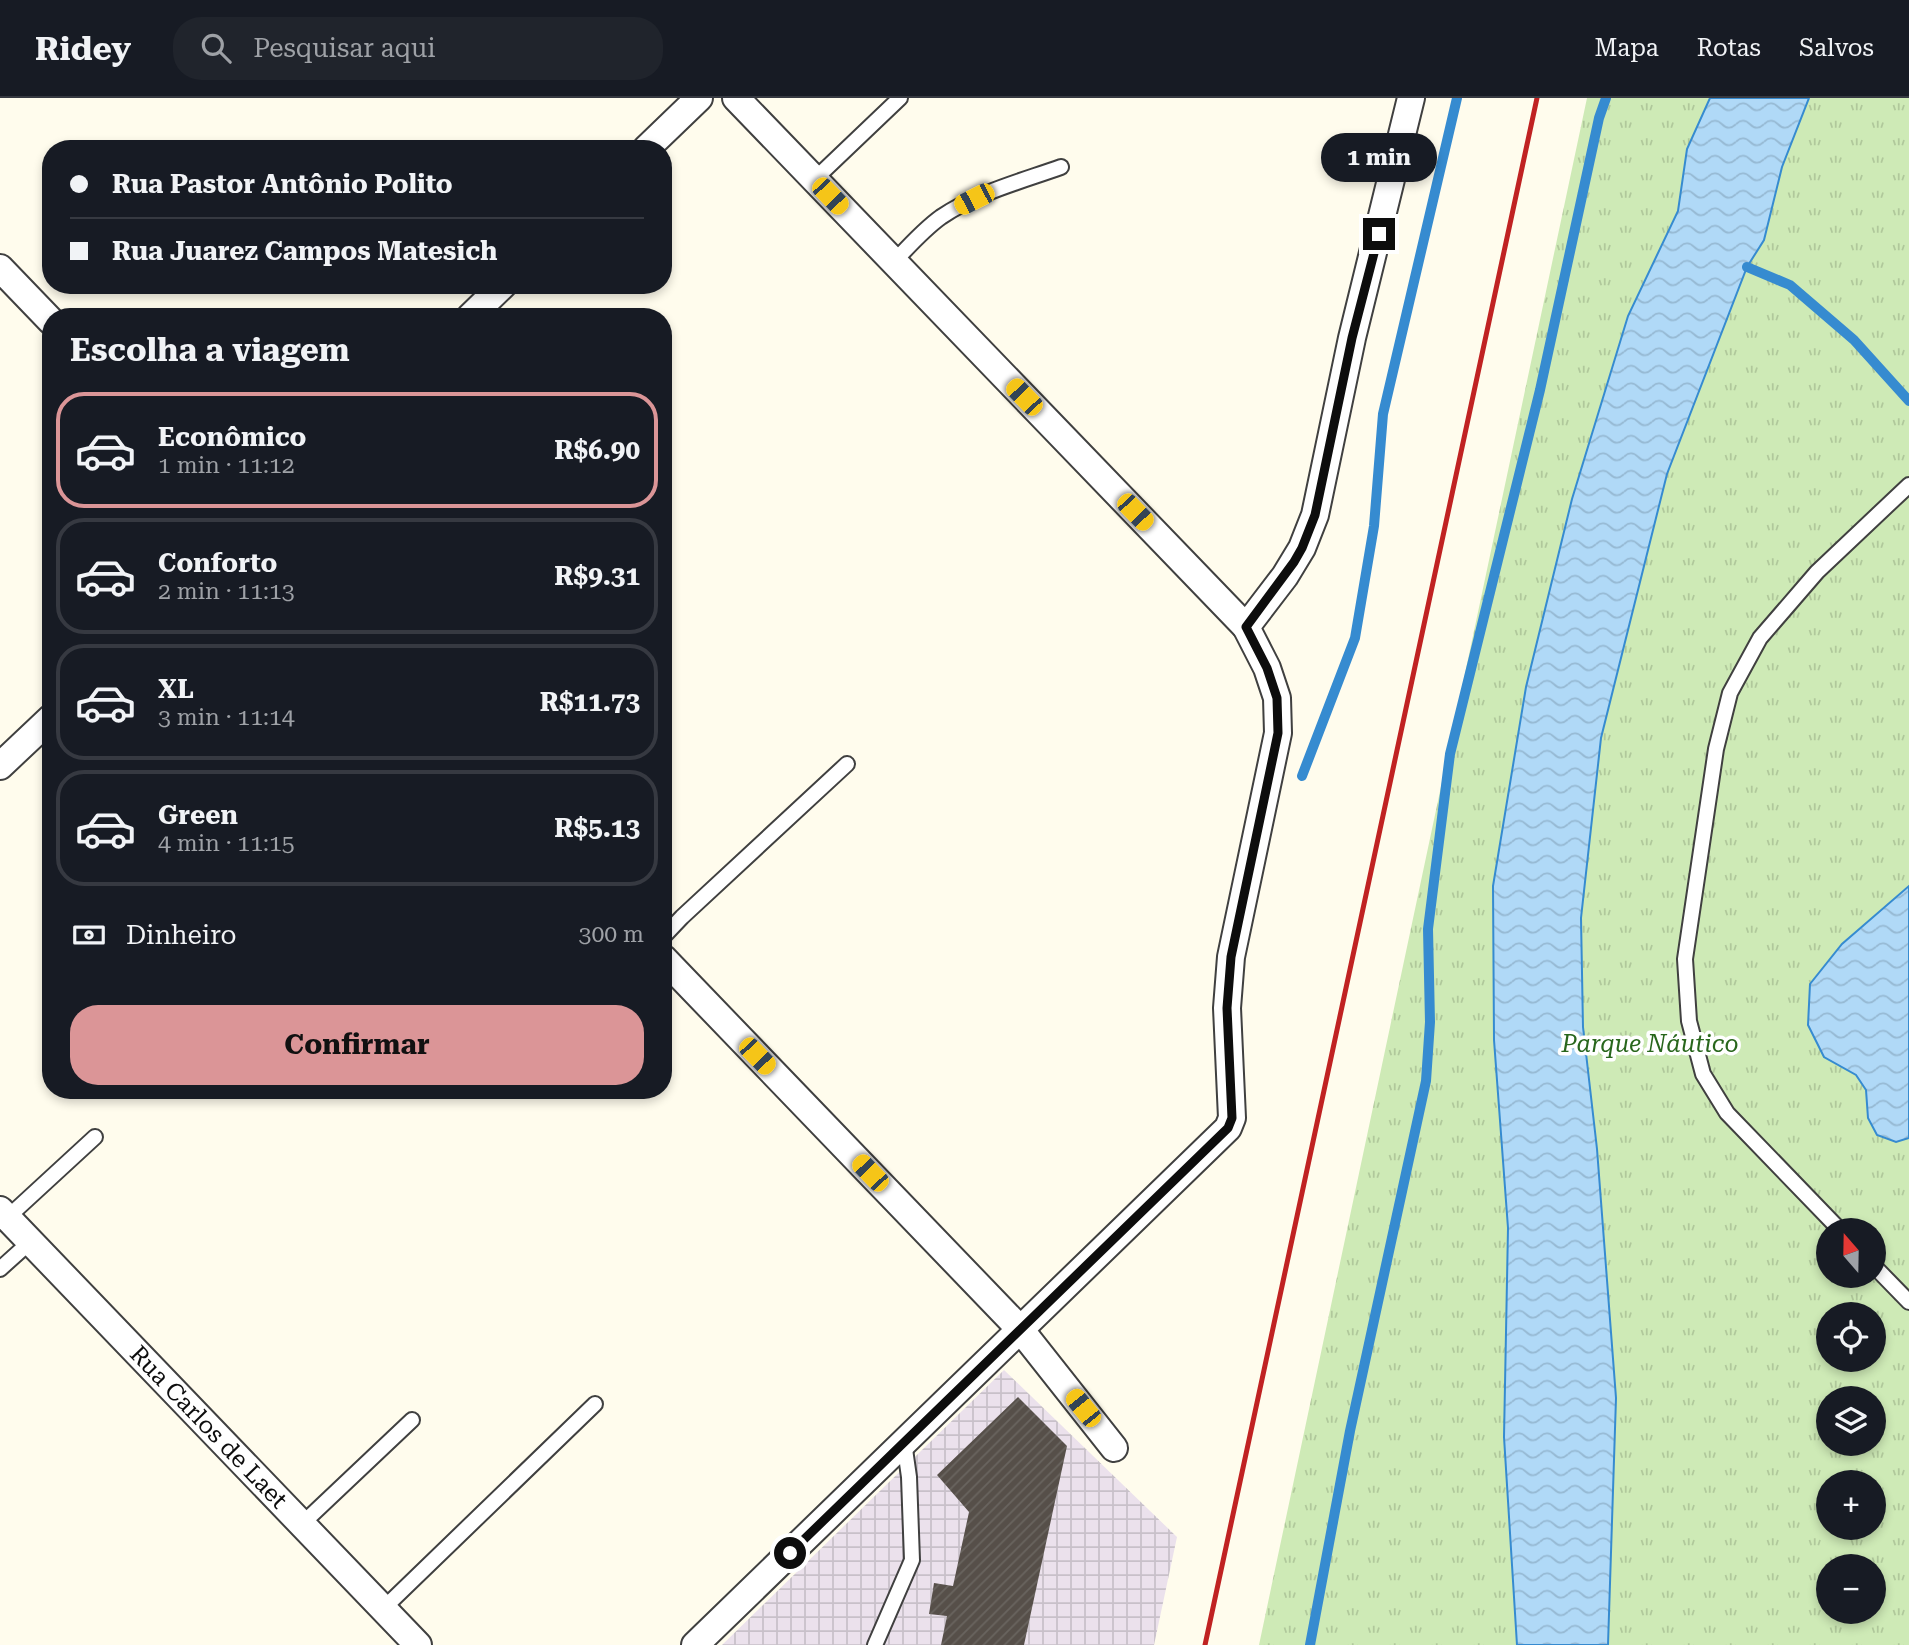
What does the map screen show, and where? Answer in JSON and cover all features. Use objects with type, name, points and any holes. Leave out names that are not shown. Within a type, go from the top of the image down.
[{"type":"street","points":[[655,140],[699,98]]},
{"type":"street","points":[[695,1645],[1228,1128],[1232,1118],[1227,1008],[1231,957],[1278,733],[1277,698],[1267,668],[1246,627],[736,98]]},
{"type":"street","points":[[1246,627],[1291,567],[1315,515],[1352,338],[1411,98]]},
{"type":"street","points":[[0,268],[42,312]]},
{"type":"street","points":[[479,308],[494,294]]},
{"type":"street","points":[[0,766],[42,726]]},
{"type":"street","points":[[672,967],[1020,1329],[1114,1448]]},
{"type":"street","name":"Rua Carlos de Laet","points":[[4,1214],[418,1645]]},
{"type":"lane","points":[[814,180],[900,98]]},
{"type":"lane","points":[[894,262],[920,233],[943,215],[974,199],[1061,167]]},
{"type":"lane","points":[[1828,1218],[1727,1113],[1703,1074],[1689,1021],[1685,960],[1716,749],[1730,693],[1760,638],[1817,572],[1909,485]]},
{"type":"lane","points":[[672,927],[847,764]]},
{"type":"lane","points":[[4,1214],[95,1137]]},
{"type":"lane","points":[[0,1269],[30,1242]]},
{"type":"lane","points":[[1886,1278],[1909,1302]]},
{"type":"lane","points":[[383,1609],[595,1404]]},
{"type":"lane","points":[[302,1524],[412,1420]]},
{"type":"lane","points":[[875,1645],[912,1560],[909,1477],[904,1442]]},
{"type":"shaded area","points":[[1004,1370],[1177,1537],[1154,1645],[722,1645]]},
{"type":"green space","name":"Parque Náutico","points":[[1587,98],[1909,98],[1909,1645],[1259,1645]]},
{"type":"water","points":[[1710,98],[1809,98],[1782,167],[1764,240],[1747,267],[1667,474],[1601,738],[1581,918],[1583,1027],[1597,1149],[1616,1398],[1608,1645],[1517,1645],[1504,1437],[1508,1228],[1494,1040],[1493,886],[1526,687],[1572,499],[1628,316],[1678,211],[1687,149]]},
{"type":"water","points":[[1909,886],[1909,1138],[1896,1142],[1877,1135],[1868,1118],[1866,1090],[1856,1075],[1824,1057],[1808,1025],[1810,984],[1842,944]]},
{"type":"building","points":[[1018,1397],[1067,1446],[1024,1645],[941,1645],[947,1616],[929,1614],[934,1583],[953,1586],[969,1512],[937,1475]]},
{"type":"waterway","points":[[1302,776],[1355,638],[1374,526],[1383,414],[1457,98]]},
{"type":"waterway","points":[[1310,1645],[1350,1431],[1426,1081],[1430,1022],[1428,929],[1450,754],[1540,390],[1599,118],[1606,98]]},
{"type":"waterway","points":[[1747,267],[1790,285],[1854,340],[1909,401]]},
{"type":"railway","points":[[1205,1645],[1537,98]]},
{"type":"route","points":[[790,1553],[1228,1128],[1232,1118],[1227,1008],[1231,957],[1278,733],[1277,698],[1267,668],[1246,627],[1294,562],[1315,515],[1352,338],[1379,234]]}]
